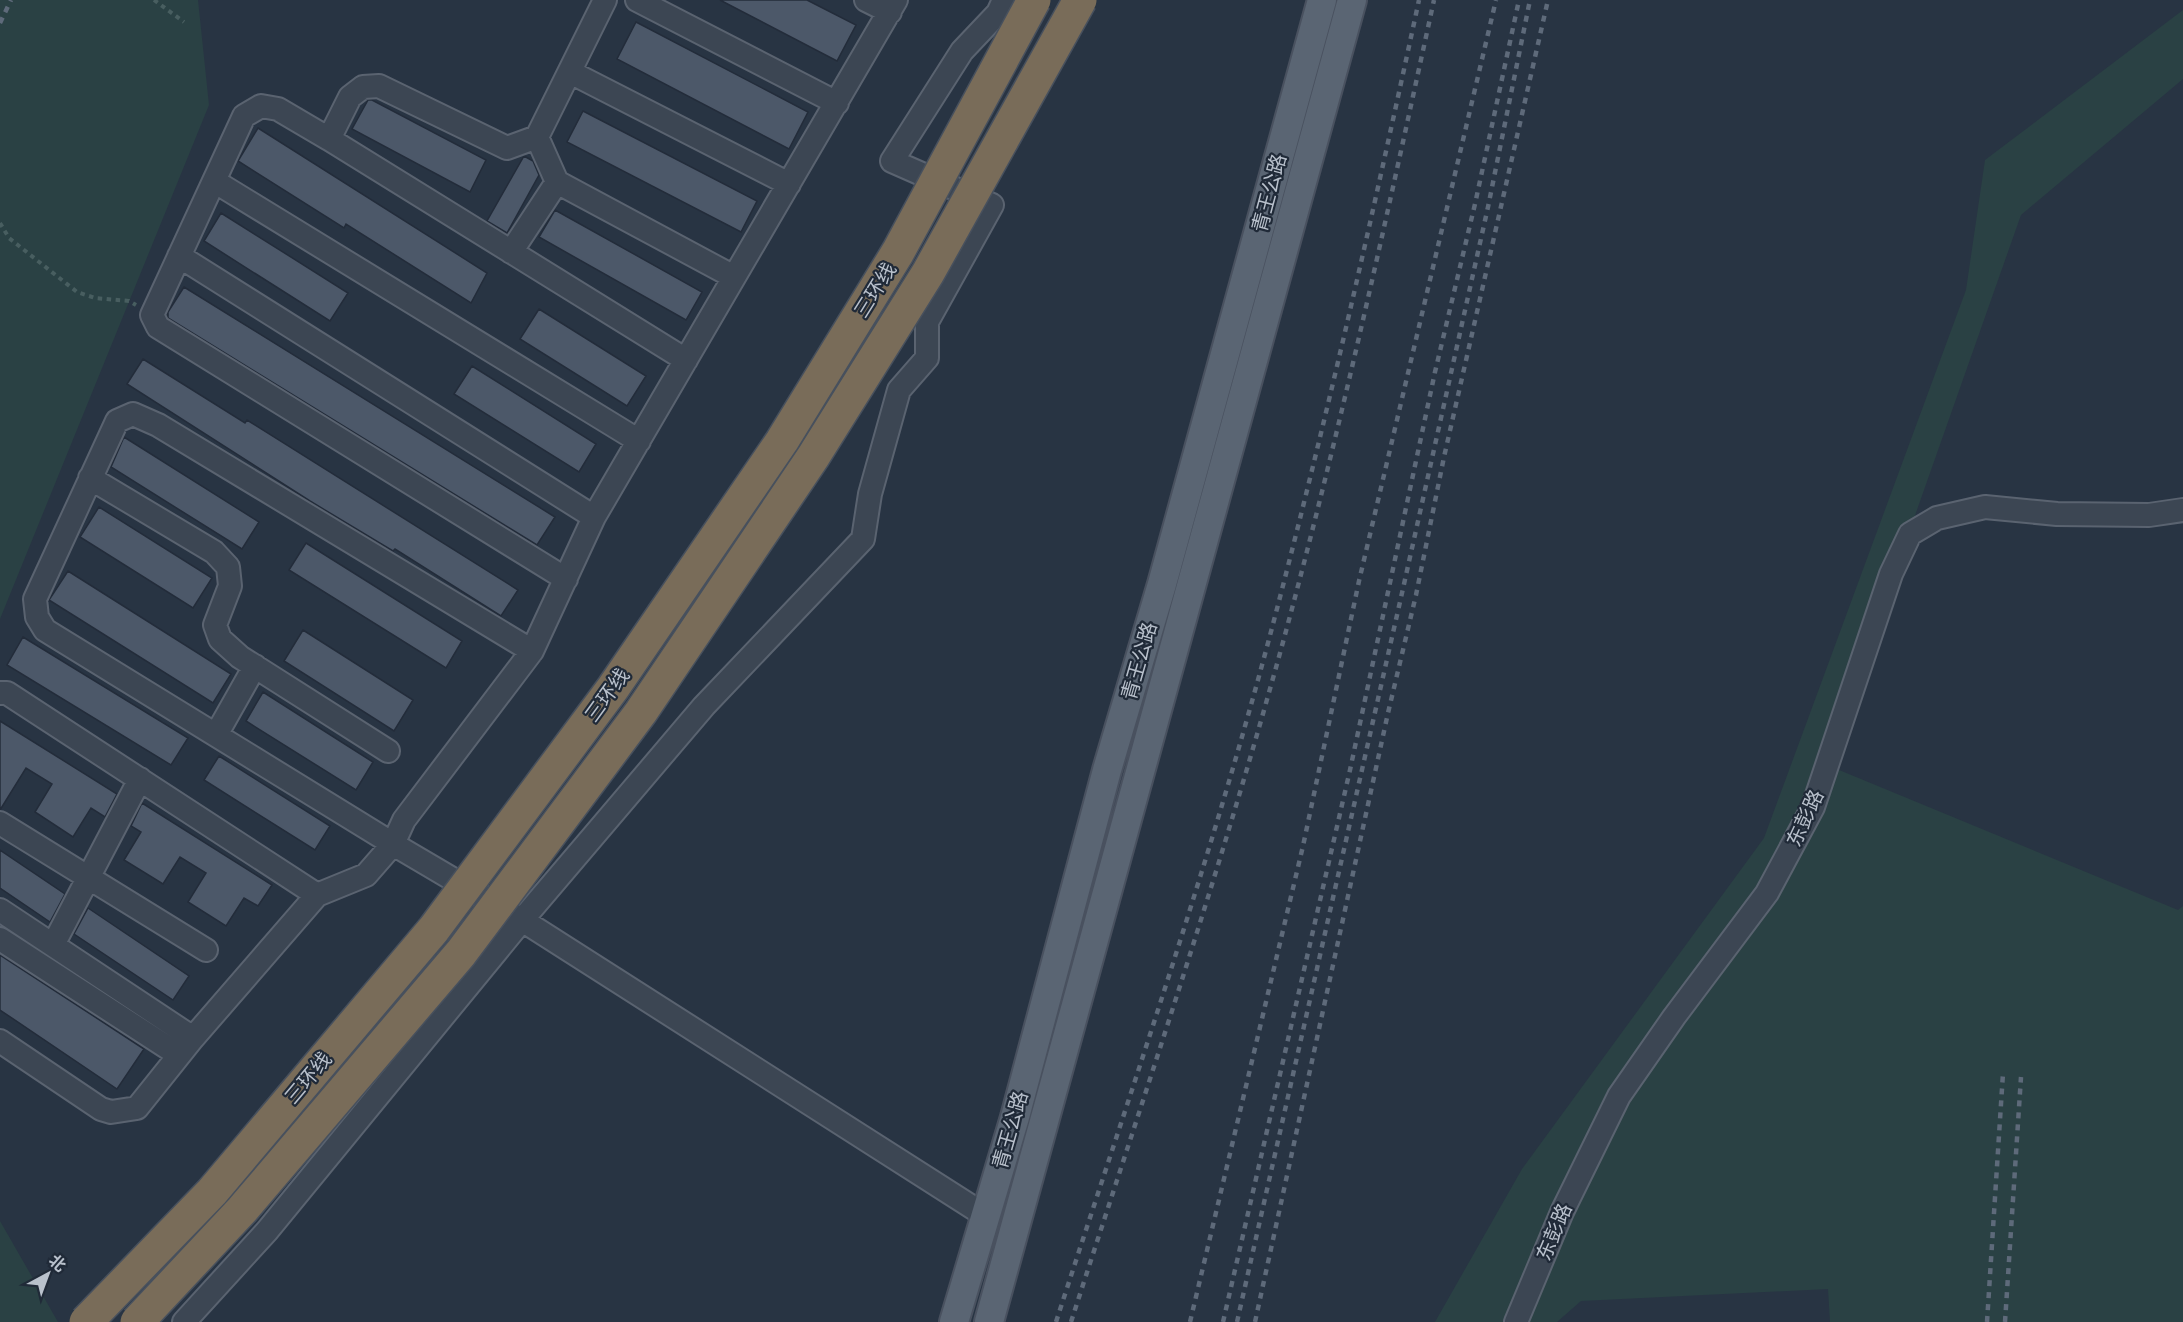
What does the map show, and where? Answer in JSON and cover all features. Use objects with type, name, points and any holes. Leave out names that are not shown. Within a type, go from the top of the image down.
[{"type":"highway","name":"三环线","points":[[86,1322],[212,1192],[434,928],[613,688],[782,441],[898,252],[1034,0]]},
{"type":"highway","name":"三环线","points":[[136,1322],[242,1210],[461,953],[641,712],[813,457],[928,273],[1080,0]]},
{"type":"main road","name":"青王公路","points":[[954,1322],[1015,1117],[1104,781],[1162,584],[1322,0]]},
{"type":"main road","name":"青王公路","points":[[989,1322],[1352,0]]},
{"type":"street","points":[[329,139],[350,97],[363,87],[379,86],[507,148],[537,137],[605,0]]},
{"type":"street","points":[[637,0],[837,103]]},
{"type":"street","points":[[0,1041],[101,1109],[111,1112],[137,1108],[193,1038],[317,895],[366,875],[393,844],[404,820],[532,651],[594,517],[893,6],[866,0]]},
{"type":"street","points":[[184,1322],[267,1231],[522,920],[704,706],[863,539],[870,494],[899,390],[927,358],[927,322],[992,205],[892,161],[962,51],[998,13],[1004,0]]},
{"type":"street","points":[[570,72],[789,184]]},
{"type":"street","points":[[566,579],[158,327],[152,315],[244,116],[261,106],[278,109],[686,360]]},
{"type":"street","points":[[537,137],[557,182],[734,277]]},
{"type":"street","points":[[214,181],[639,441]]},
{"type":"street","points":[[512,252],[557,182]]},
{"type":"street","points":[[179,256],[594,517]]},
{"type":"street","points":[[532,651],[158,425],[133,414],[117,422],[35,599],[37,617],[45,630],[393,844],[522,920],[986,1216]]},
{"type":"street","points":[[90,478],[214,552],[228,567],[230,586],[215,625],[220,639],[240,657],[388,751]]},
{"type":"street","name":"东彭路","points":[[1516,1322],[1562,1212],[1618,1096],[1767,893],[1813,807],[1891,574],[1910,534],[1937,518],[1985,507],[2057,514],[2149,515],[2183,510]]},
{"type":"street","points":[[216,735],[255,666]]},
{"type":"street","points":[[0,693],[7,693],[317,895]]},
{"type":"street","points":[[53,945],[140,779]]},
{"type":"street","points":[[0,823],[206,950]]},
{"type":"street","points":[[0,910],[193,1038]]},
{"type":"street","points":[[0,939],[179,1055]]},
{"type":"path","points":[[153,0],[183,22]]},
{"type":"path","points":[[0,223],[9,238],[77,292],[95,298],[129,301],[152,315]]},
{"type":"green space","points":[[0,0],[198,0],[209,105],[0,619]]},
{"type":"green space","points":[[2183,10],[2183,79],[2021,215],[1827,765],[2178,910],[2183,906],[2183,1322],[1830,1322],[1828,1289],[1581,1301],[1557,1322],[1435,1322],[1522,1169],[1764,838],[1966,290],[1985,160]]},
{"type":"green space","points":[[0,1221],[58,1322],[0,1322]]},
{"type":"building","points":[[720,0],[807,0],[856,25],[837,61]]},
{"type":"building","points":[[636,22],[808,112],[789,149],[617,59]]},
{"type":"building","points":[[368,100],[372,100],[486,160],[470,192],[352,129]]},
{"type":"building","points":[[583,111],[757,201],[741,232],[567,142]]},
{"type":"building","points":[[258,128],[487,273],[471,303],[346,224],[344,228],[238,161]]},
{"type":"building","points":[[524,156],[533,161],[539,175],[507,233],[487,221]]},
{"type":"building","points":[[555,210],[702,292],[686,320],[539,237]]},
{"type":"building","points":[[221,213],[348,293],[330,321],[204,241]]},
{"type":"building","points":[[184,287],[555,517],[537,545],[168,318],[168,312]]},
{"type":"building","points":[[539,309],[646,376],[627,406],[520,339]]},
{"type":"building","points":[[143,359],[245,423],[247,420],[518,590],[501,616],[395,549],[393,551],[310,501],[127,384]]},
{"type":"building","points":[[472,366],[596,444],[579,472],[454,394]]},
{"type":"building","points":[[124,437],[259,522],[242,549],[111,467]]},
{"type":"building","points":[[99,507],[212,578],[193,608],[80,537]]},
{"type":"building","points":[[306,543],[462,641],[446,668],[289,570]]},
{"type":"building","points":[[68,571],[231,674],[213,703],[49,600]]},
{"type":"building","points":[[303,630],[413,700],[394,731],[284,661]]},
{"type":"building","points":[[23,637],[188,738],[171,765],[7,665]]},
{"type":"building","points":[[263,692],[373,762],[356,790],[246,721]]},
{"type":"building","points":[[0,721],[117,794],[105,817],[91,808],[73,837],[35,812],[52,784],[26,768],[0,810]]},
{"type":"building","points":[[219,756],[330,826],[315,850],[204,780]]},
{"type":"building","points":[[142,803],[272,885],[258,906],[244,898],[226,926],[188,902],[206,873],[180,857],[163,884],[124,860],[141,832],[131,826]]},
{"type":"building","points":[[0,850],[65,894],[50,922],[0,888]]},
{"type":"building","points":[[88,908],[189,976],[173,1000],[74,934]]},
{"type":"building","points":[[0,955],[144,1049],[117,1089],[0,1010]]},
{"type":"railway","points":[[0,23],[11,0]]},
{"type":"railway","points":[[1056,1322],[1197,887],[1249,712],[1331,391],[1419,0]]},
{"type":"railway","points":[[1071,1322],[1210,891],[1286,631],[1345,396],[1434,0]]},
{"type":"railway","points":[[1190,1322],[1303,846],[1359,581],[1496,0]]},
{"type":"railway","points":[[1223,1322],[1350,770],[1435,372],[1475,204],[1519,0]]},
{"type":"railway","points":[[1237,1322],[1488,207],[1530,0]]},
{"type":"railway","points":[[1255,1322],[1388,713],[1416,595],[1444,457],[1548,0]]},
{"type":"railway","points":[[1987,1322],[2003,1073]]},
{"type":"railway","points":[[2005,1322],[2021,1077]]}]
